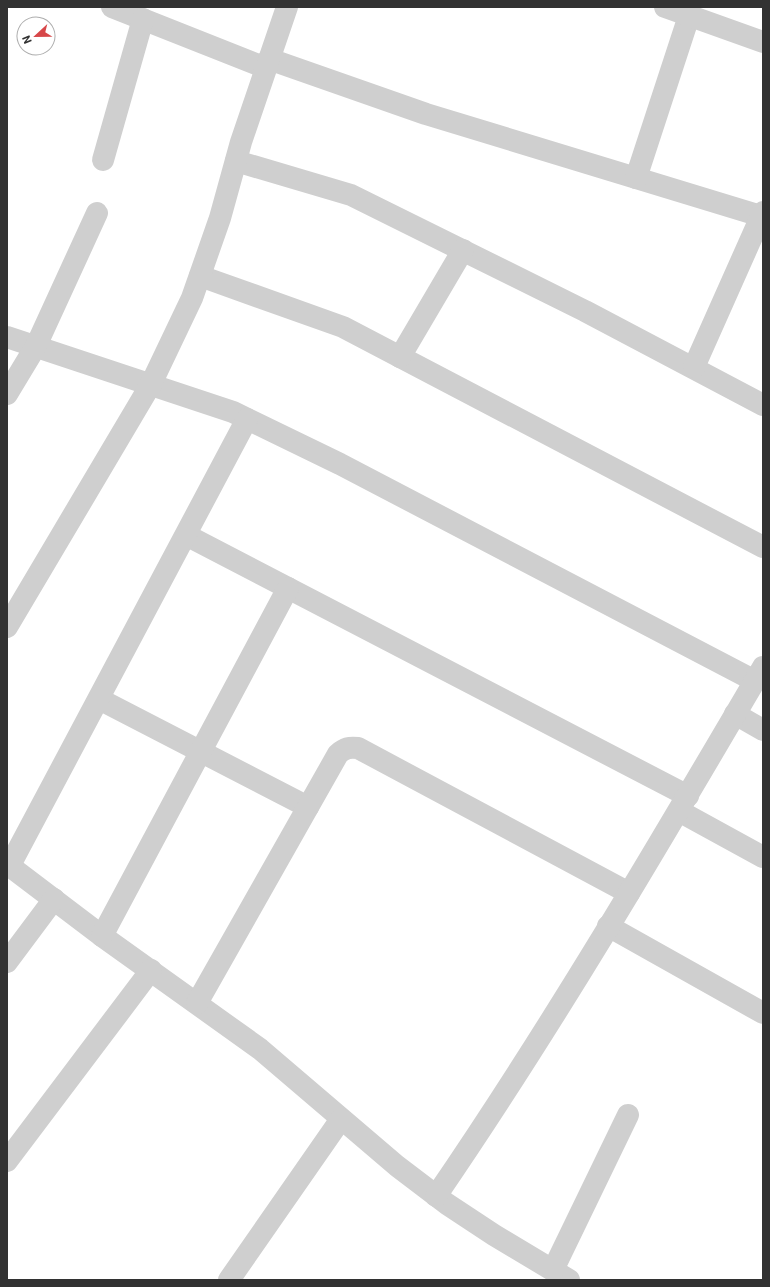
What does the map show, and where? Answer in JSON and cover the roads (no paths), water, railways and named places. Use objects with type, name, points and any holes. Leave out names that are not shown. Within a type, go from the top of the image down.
[{"type":"street","points":[[112,7],[268,64],[636,178],[762,214],[694,367]]},
{"type":"street","points":[[7,627],[151,384],[192,298],[220,218],[236,161],[287,7]]},
{"type":"street","points":[[665,7],[763,42]]},
{"type":"street","points":[[636,178],[690,16]]},
{"type":"street","points":[[102,160],[143,19]]},
{"type":"street","points":[[236,161],[351,195],[694,367],[763,405]]},
{"type":"street","points":[[7,394],[36,346],[97,213]]},
{"type":"street","points":[[400,357],[463,250]]},
{"type":"street","points":[[200,276],[320,317],[342,327],[763,547]]},
{"type":"street","points":[[7,337],[151,384],[247,418],[759,674],[629,893],[485,1125],[436,1196]]},
{"type":"street","points":[[247,418],[99,698],[8,864],[102,936],[260,1049],[396,1166],[436,1196],[494,1235],[561,1275],[628,1115]]},
{"type":"street","points":[[186,534],[683,803],[763,857]]},
{"type":"street","points":[[102,936],[288,588]]},
{"type":"street","points":[[99,698],[308,807]]},
{"type":"street","points":[[735,714],[763,730]]},
{"type":"street","points":[[197,1003],[338,754],[343,749],[350,747],[358,748],[629,893]]},
{"type":"street","points":[[7,962],[54,899]]},
{"type":"street","points":[[608,926],[763,1013]]},
{"type":"street","points":[[7,1161],[151,970]]},
{"type":"street","points":[[229,1280],[341,1119]]}]
